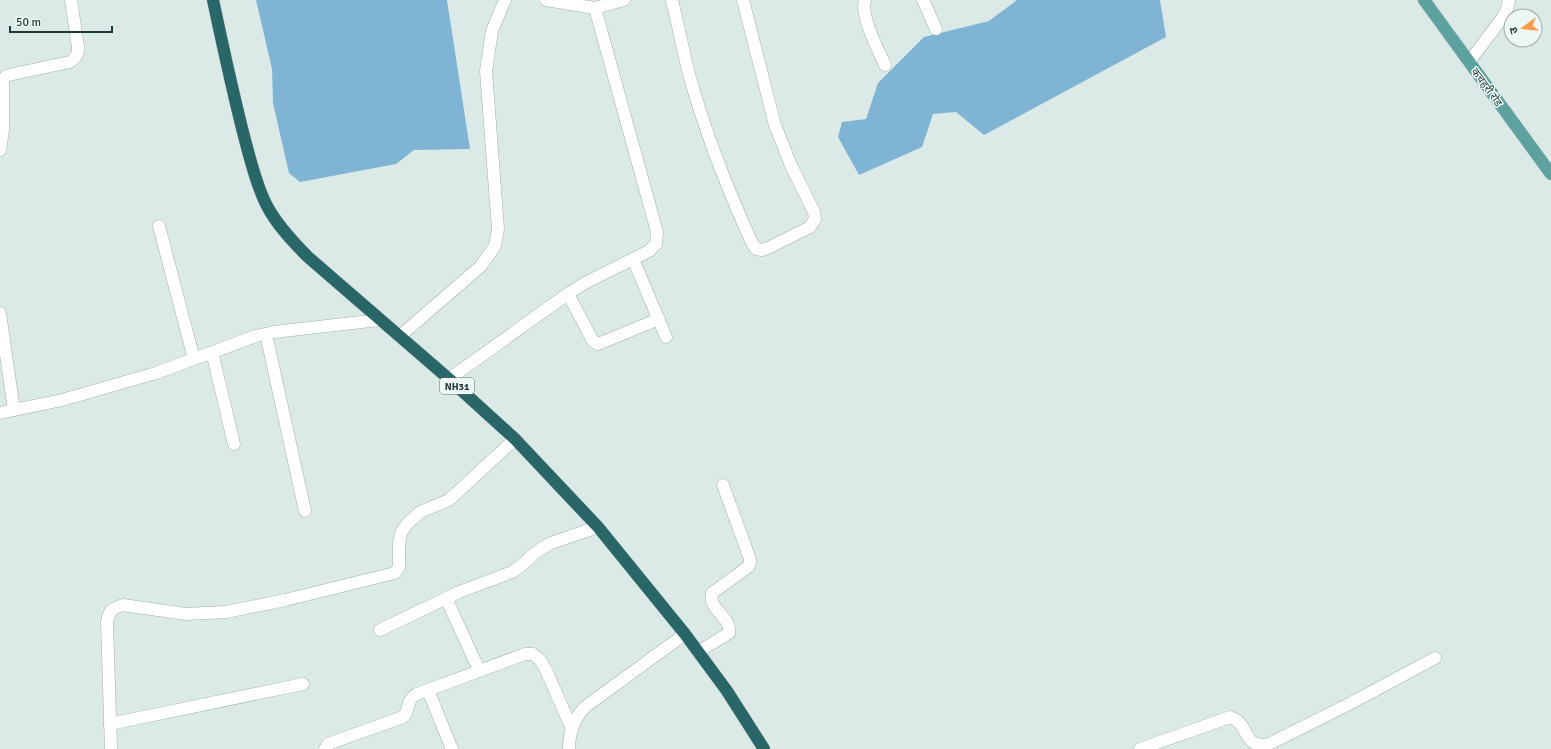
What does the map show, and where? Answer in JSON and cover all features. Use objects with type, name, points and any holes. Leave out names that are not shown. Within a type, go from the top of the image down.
[{"type":"highway","name":"NH31","points":[[213,0],[236,107],[256,182],[266,205],[287,236],[515,439],[598,527],[685,634],[727,691],[764,749]]},
{"type":"main road","name":"कचहरी रोड","points":[[1424,0],[1551,174]]},
{"type":"street","points":[[0,150],[3,130],[3,80],[6,76],[70,62],[76,58],[78,54],[71,0]]},
{"type":"street","points":[[400,336],[480,266],[495,246],[498,229],[486,71],[492,31],[505,0]]},
{"type":"street","points":[[546,0],[595,8],[624,0]]},
{"type":"street","points":[[672,0],[689,74],[705,125],[722,172],[746,230],[756,249],[762,250],[810,227],[815,219],[814,212],[790,163],[775,126],[742,0]]},
{"type":"street","points":[[865,0],[864,12],[884,65]]},
{"type":"street","points":[[923,0],[936,29]]},
{"type":"street","points":[[1469,62],[1502,17],[1507,9],[1509,0],[1515,0]]},
{"type":"street","points":[[449,379],[568,294],[585,283],[649,251],[656,244],[657,232],[595,8]]},
{"type":"street","points":[[159,226],[194,359]]},
{"type":"street","points":[[633,259],[666,337]]},
{"type":"street","points":[[568,294],[593,341],[598,344],[659,319]]},
{"type":"street","points":[[0,313],[14,410]]},
{"type":"street","points":[[0,413],[62,400],[162,371],[256,336],[380,320]]},
{"type":"street","points":[[266,334],[304,511]]},
{"type":"street","points":[[212,352],[234,444]]},
{"type":"street","points":[[111,749],[107,622],[109,612],[116,607],[123,605],[186,614],[226,612],[285,600],[395,573],[399,567],[400,561],[399,544],[401,532],[407,524],[420,512],[449,500],[515,439]]},
{"type":"street","points":[[698,652],[729,633],[728,624],[712,603],[710,598],[712,593],[748,567],[750,563],[750,559],[723,485]]},
{"type":"street","points":[[380,630],[446,598],[512,572],[536,552],[551,543],[598,527]]},
{"type":"street","points":[[446,598],[478,670]]},
{"type":"street","points":[[569,749],[569,738],[577,715],[585,707],[685,634]]},
{"type":"street","points":[[325,749],[328,744],[403,717],[406,714],[408,702],[412,697],[478,670],[525,654],[533,654],[540,660],[546,670],[572,729]]},
{"type":"street","points":[[1140,749],[1161,745],[1230,717],[1237,720],[1252,744],[1258,746],[1267,745],[1435,658]]},
{"type":"street","points":[[110,724],[303,684]]},
{"type":"street","points":[[428,690],[452,749]]},
{"type":"water","points":[[256,0],[447,0],[470,149],[414,150],[396,164],[300,182],[289,173],[273,103],[272,69]]},
{"type":"water","points":[[1017,0],[1160,0],[1166,37],[984,135],[956,112],[933,114],[922,147],[859,175],[838,137],[842,122],[866,119],[878,83],[924,37],[989,21]]}]
